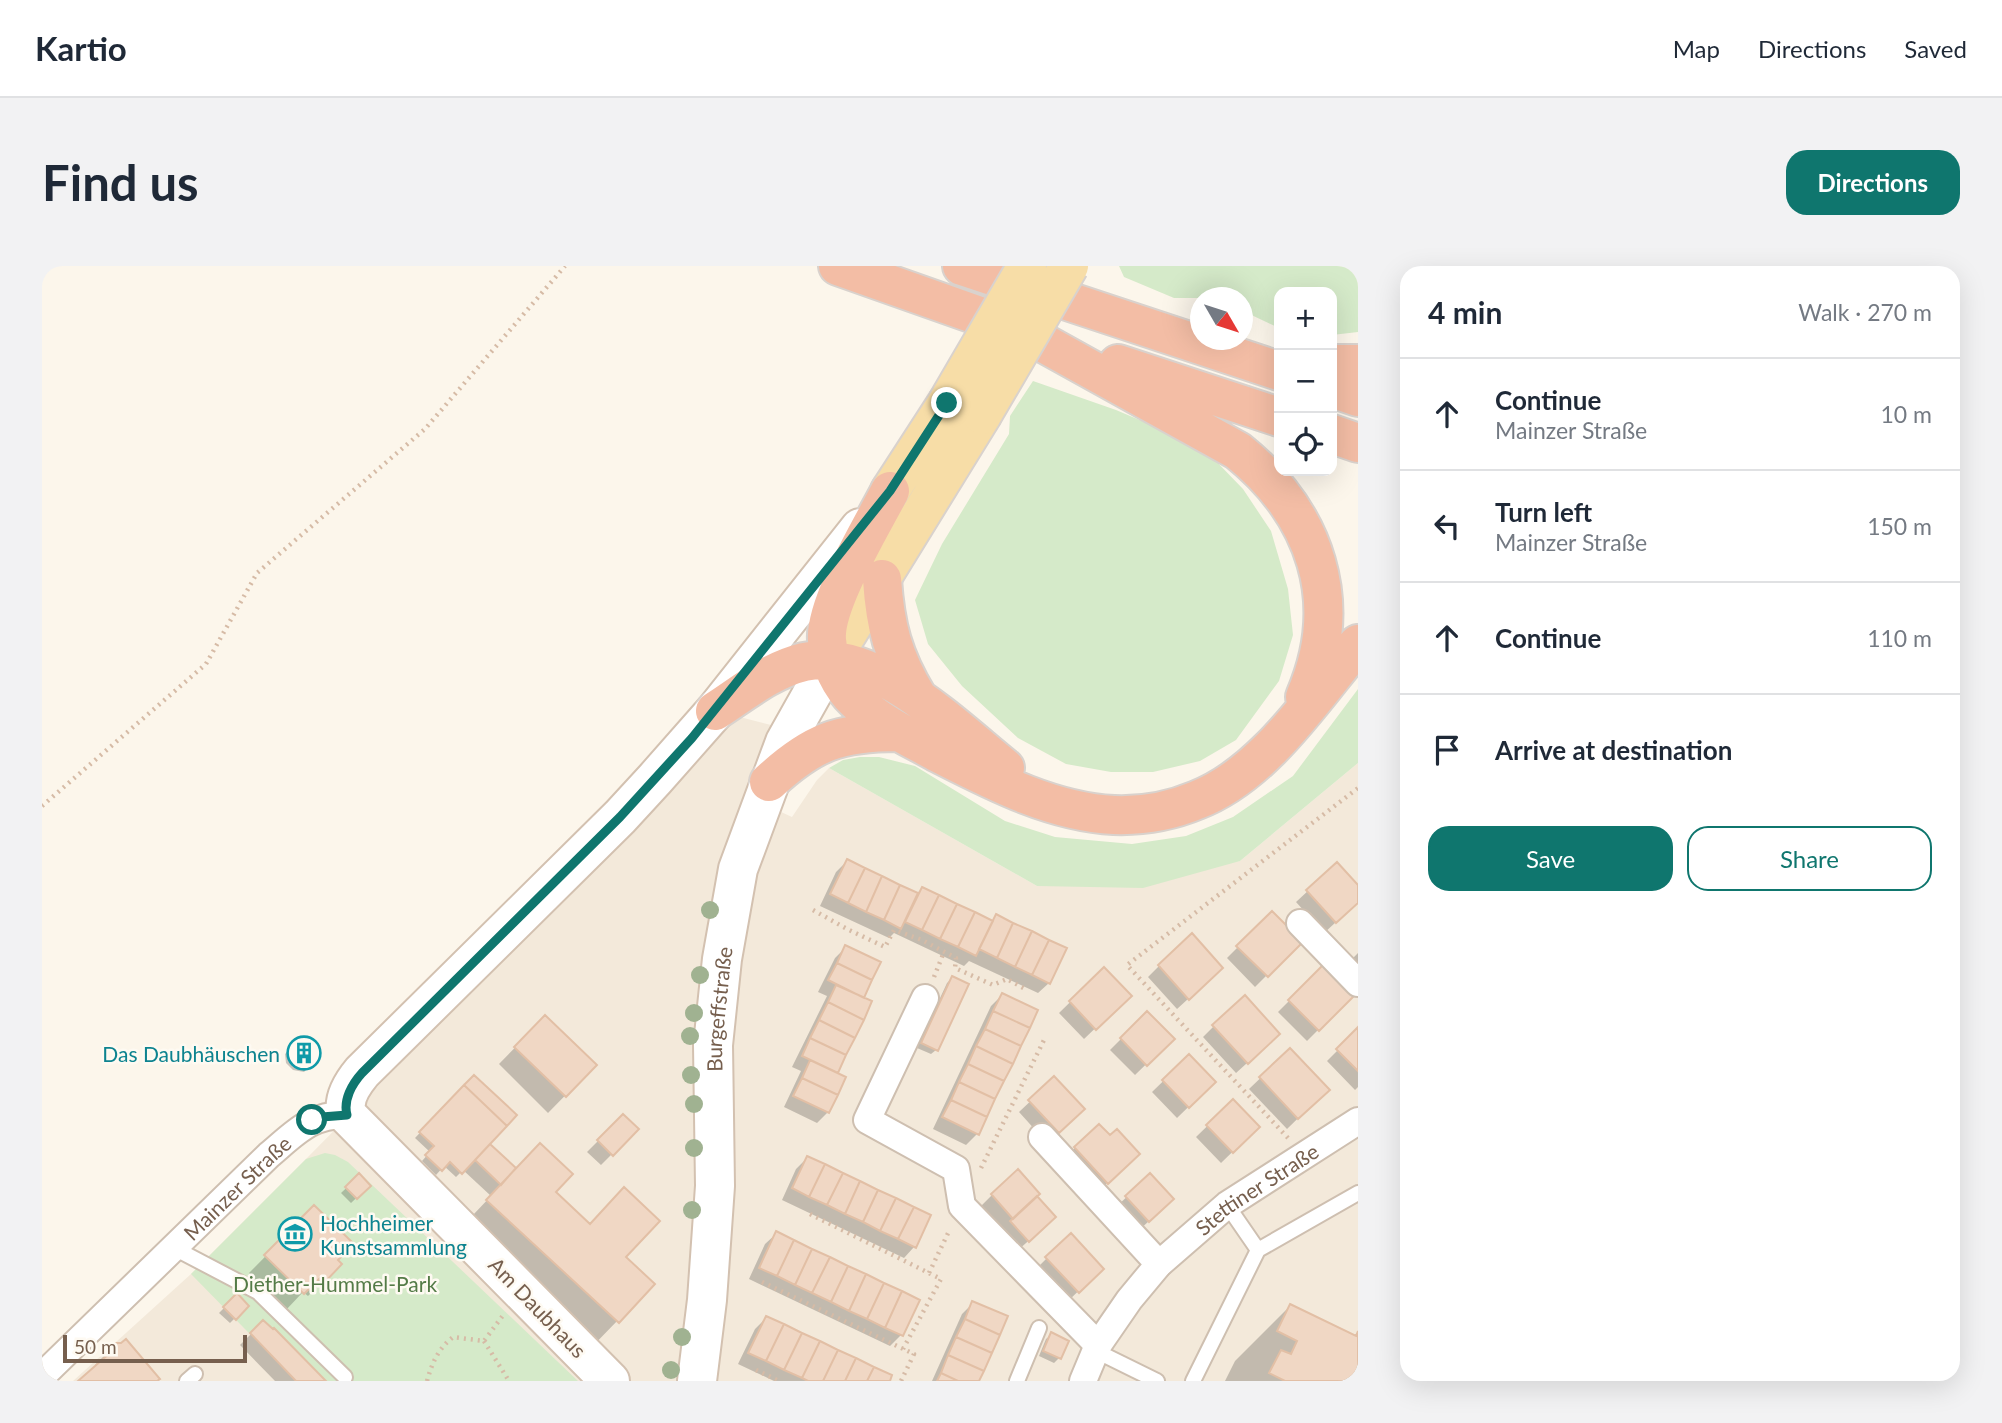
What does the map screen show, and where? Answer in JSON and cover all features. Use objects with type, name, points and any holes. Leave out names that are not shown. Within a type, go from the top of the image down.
[{"type":"highway","points":[[838,266],[1274,415]]},
{"type":"highway","points":[[962,266],[1190,342]]},
{"type":"highway","points":[[1020,330],[1238,451],[1273,483],[1296,514],[1317,567],[1323,624],[1312,680],[1286,731]]},
{"type":"highway","points":[[1215,350],[1274,369]]},
{"type":"highway","points":[[1236,350],[1274,356]]},
{"type":"highway","points":[[1337,364],[1358,364]]},
{"type":"highway","points":[[1337,390],[1358,397]]},
{"type":"highway","points":[[1337,436],[1358,443]]},
{"type":"highway","points":[[890,491],[844,582],[827,623],[831,660],[841,682],[855,701],[898,732],[1000,785],[1058,804],[1114,815],[1143,814],[1180,806],[1223,788],[1247,772],[1268,753],[1358,644]]},
{"type":"highway","points":[[882,579],[890,642],[902,671],[918,698]]},
{"type":"highway","points":[[715,711],[777,672],[805,662],[831,660],[858,666],[918,698],[1010,772],[1058,804]]},
{"type":"highway","points":[[769,782],[795,758],[827,741],[862,732],[898,732]]},
{"type":"main road","points":[[831,660],[882,579],[965,409],[1027,266]]},
{"type":"main road","points":[[347,1115],[346,1100],[355,1080],[620,817],[715,711],[890,491],[965,409],[1069,266]]},
{"type":"main road","name":"Burgeffstraße","points":[[695,1376],[707,1300],[715,1186],[713,1045],[722,959],[738,869],[769,782],[796,720],[831,660]]},
{"type":"main road","name":"Am Daubhaus","points":[[347,1115],[610,1381]]},
{"type":"street","points":[[1300,923],[1358,983]]},
{"type":"street","points":[[925,998],[867,1120],[956,1169],[962,1206],[1097,1348]]},
{"type":"street","name":"Mainzer Straße","points":[[42,1376],[301,1128],[322,1117],[347,1115]]},
{"type":"street","name":"Stettiner Straße","points":[[1083,1381],[1097,1348],[1129,1300],[1159,1264],[1227,1205],[1358,1121]]},
{"type":"street","points":[[1042,1137],[1159,1264]]},
{"type":"lane","points":[[1193,1381],[1258,1250],[1358,1194]]},
{"type":"lane","points":[[1227,1205],[1258,1250]]},
{"type":"lane","points":[[174,1248],[258,1292],[345,1377]]},
{"type":"lane","points":[[1017,1381],[1040,1328]]},
{"type":"lane","points":[[1097,1348],[1157,1381]]},
{"type":"path","points":[[42,806],[206,664],[257,573],[425,429],[565,266]]},
{"type":"path","points":[[1303,1154],[1127,965],[1358,788]]},
{"type":"path","points":[[813,910],[885,947],[894,930],[922,940],[956,958],[955,968],[993,985],[1007,979],[1027,990]]},
{"type":"path","points":[[929,1273],[1044,1040]]},
{"type":"path","points":[[810,1214],[941,1279],[903,1349]]},
{"type":"path","points":[[762,1282],[914,1354],[901,1381]]},
{"type":"path","points":[[484,1341],[508,1308]]},
{"type":"path","points":[[426,1381],[431,1364],[441,1347],[453,1337],[484,1341]]},
{"type":"path","points":[[484,1341],[509,1381]]},
{"type":"path","points":[[756,1370],[779,1381]]},
{"type":"shaded area","points":[[736,716],[779,727],[748,797],[792,817],[817,780],[829,768],[1037,886],[1240,861],[1358,763],[1358,1381],[73,1381],[191,1274],[306,1159],[620,841]]},
{"type":"green space","points":[[1119,266],[1358,266],[1358,332],[1337,334],[1337,287],[1274,287],[1274,326],[1253,316],[1253,287],[1190,287],[1190,298],[1174,298],[1124,277]]},
{"type":"green space","points":[[1033,381],[1116,410],[1168,432],[1213,458],[1243,489],[1271,531],[1288,589],[1293,635],[1279,681],[1236,740],[1200,761],[1153,772],[1111,772],[1066,764],[1018,738],[962,686],[928,644],[915,600],[942,544],[1009,434],[1010,416]]},
{"type":"green space","points":[[1358,689],[1358,763],[1240,861],[1143,888],[1037,886],[829,768],[843,760],[860,757],[879,757],[915,766],[1005,821],[1055,837],[1132,844],[1186,836],[1233,817],[1293,776]]},
{"type":"green space","name":"Diether-Hummel-Park","points":[[325,1153],[348,1162],[578,1381],[296,1381],[191,1274],[306,1159]]},
{"type":"building","points":[[847,859],[865,868],[848,903],[830,894]]},
{"type":"building","points":[[1337,862],[1358,885],[1358,903],[1336,923],[1306,890]]},
{"type":"building","points":[[865,868],[882,876],[866,912],[848,903]]},
{"type":"building","points":[[882,876],[900,885],[884,920],[866,912]]},
{"type":"building","points":[[900,885],[918,893],[901,929],[884,920]]},
{"type":"building","points":[[922,887],[939,895],[922,930],[905,922]]},
{"type":"building","points":[[939,895],[957,904],[940,939],[922,930]]},
{"type":"building","points":[[957,904],[975,912],[958,947],[940,939]]},
{"type":"building","points":[[1272,911],[1303,942],[1268,977],[1236,946]]},
{"type":"building","points":[[975,912],[993,921],[976,956],[958,947]]},
{"type":"building","points":[[996,914],[1013,923],[997,958],[979,949]]},
{"type":"building","points":[[1013,923],[1032,931],[1015,967],[997,958]]},
{"type":"building","points":[[1032,931],[1049,940],[1032,975],[1015,967]]},
{"type":"building","points":[[1192,933],[1223,968],[1189,1000],[1158,965]]},
{"type":"building","points":[[1049,940],[1067,948],[1050,984],[1032,975]]},
{"type":"building","points":[[845,945],[881,962],[872,980],[837,963]]},
{"type":"building","points":[[837,963],[872,980],[864,998],[828,980]]},
{"type":"building","points":[[1323,965],[1354,996],[1319,1031],[1288,1000]]},
{"type":"building","points":[[1104,967],[1132,996],[1096,1030],[1069,1001]]},
{"type":"building","points":[[952,976],[969,984],[938,1051],[921,1043]]},
{"type":"building","points":[[836,985],[872,1001],[864,1020],[828,1002]]},
{"type":"building","points":[[1002,993],[1038,1010],[1030,1028],[993,1011]]},
{"type":"building","points":[[1245,995],[1280,1034],[1248,1064],[1212,1025]]},
{"type":"building","points":[[828,1002],[864,1020],[855,1038],[819,1020]]},
{"type":"building","points":[[993,1011],[1030,1028],[1021,1046],[985,1029]]},
{"type":"building","points":[[1147,1011],[1175,1039],[1147,1066],[1120,1038]]},
{"type":"building","points":[[545,1015],[597,1065],[566,1097],[514,1047]]},
{"type":"building","points":[[819,1020],[855,1038],[846,1055],[810,1038]]},
{"type":"building","points":[[1358,1027],[1358,1071],[1336,1049]]},
{"type":"building","points":[[985,1029],[1021,1046],[1013,1064],[976,1046]]},
{"type":"building","points":[[810,1038],[846,1055],[838,1073],[802,1056]]},
{"type":"building","name":"Das Daubhäuschen","points":[[297,1039],[309,1039],[317,1047],[319,1059],[311,1068],[299,1066],[290,1058],[289,1048]]},
{"type":"building","points":[[976,1046],[1013,1064],[1004,1081],[968,1064]]},
{"type":"building","points":[[1290,1048],[1330,1090],[1298,1119],[1259,1077]]},
{"type":"building","points":[[1189,1054],[1216,1082],[1189,1108],[1162,1080]]},
{"type":"building","points":[[810,1060],[846,1077],[838,1095],[802,1078]]},
{"type":"building","points":[[968,1064],[1004,1081],[995,1099],[959,1082]]},
{"type":"building","points":[[474,1075],[517,1115],[507,1126],[464,1085]]},
{"type":"building","points":[[1054,1076],[1085,1109],[1059,1133],[1028,1100]]},
{"type":"building","points":[[802,1078],[838,1095],[829,1113],[793,1096]]},
{"type":"building","points":[[959,1082],[995,1099],[987,1117],[951,1100]]},
{"type":"building","points":[[464,1085],[507,1126],[462,1174],[450,1162],[442,1171],[425,1155],[434,1146],[419,1132]]},
{"type":"building","points":[[1233,1099],[1260,1127],[1233,1153],[1206,1125]]},
{"type":"building","points":[[951,1100],[987,1117],[979,1135],[942,1117]]},
{"type":"building","points":[[623,1114],[639,1129],[613,1156],[597,1140]]},
{"type":"building","points":[[1099,1124],[1110,1135],[1117,1129],[1140,1154],[1108,1184],[1074,1147]]},
{"type":"building","points":[[540,1143],[573,1174],[556,1192],[590,1224],[624,1187],[660,1221],[626,1257],[655,1284],[619,1323],[486,1200]]},
{"type":"building","points":[[490,1144],[516,1168],[501,1185],[475,1160]]},
{"type":"building","points":[[807,1156],[825,1164],[809,1197],[792,1188]]},
{"type":"building","points":[[825,1164],[843,1173],[827,1205],[809,1197]]},
{"type":"building","points":[[1018,1169],[1040,1194],[1013,1219],[991,1194]]},
{"type":"building","points":[[359,1173],[371,1186],[357,1199],[345,1187]]},
{"type":"building","points":[[843,1173],[860,1181],[845,1214],[827,1205]]},
{"type":"building","points":[[1150,1173],[1174,1199],[1149,1222],[1125,1196]]},
{"type":"building","points":[[860,1181],[878,1190],[863,1222],[845,1214]]},
{"type":"building","points":[[878,1190],[896,1198],[880,1231],[863,1222]]},
{"type":"building","points":[[1037,1196],[1056,1217],[1029,1242],[1010,1221]]},
{"type":"building","points":[[896,1198],[914,1207],[898,1239],[880,1231]]},
{"type":"building","points":[[314,1205],[354,1244],[338,1260],[342,1264],[326,1281],[321,1277],[304,1294],[264,1255]]},
{"type":"building","points":[[914,1207],[931,1215],[916,1248],[898,1239]]},
{"type":"building","points":[[776,1231],[794,1240],[777,1276],[759,1268]]},
{"type":"building","points":[[1071,1233],[1104,1269],[1079,1293],[1045,1257]]},
{"type":"building","points":[[794,1240],[812,1249],[795,1285],[777,1276]]},
{"type":"building","points":[[812,1249],[830,1257],[812,1293],[795,1285]]},
{"type":"building","points":[[830,1257],[848,1266],[831,1302],[812,1293]]},
{"type":"building","points":[[848,1266],[866,1274],[849,1311],[831,1302]]},
{"type":"building","points":[[866,1274],[884,1283],[867,1319],[849,1311]]},
{"type":"building","points":[[884,1283],[902,1291],[885,1328],[867,1319]]},
{"type":"building","points":[[902,1291],[920,1300],[903,1336],[885,1328]]},
{"type":"building","points":[[237,1293],[249,1306],[236,1320],[223,1307]]},
{"type":"building","points":[[972,1301],[1008,1316],[1000,1335],[965,1319]]},
{"type":"building","points":[[1290,1304],[1356,1336],[1358,1331],[1358,1381],[1285,1381],[1269,1373],[1281,1350],[1291,1354],[1297,1341],[1277,1331]]},
{"type":"building","points":[[766,1316],[784,1324],[766,1361],[748,1353]]},
{"type":"building","points":[[965,1319],[1000,1335],[992,1353],[956,1337]]},
{"type":"building","points":[[263,1320],[326,1381],[296,1381],[250,1333]]},
{"type":"building","points":[[784,1324],[802,1333],[784,1370],[766,1361]]},
{"type":"building","points":[[1051,1332],[1069,1341],[1061,1359],[1043,1351]]},
{"type":"building","points":[[802,1333],[820,1341],[802,1378],[784,1370]]},
{"type":"building","points":[[956,1337],[992,1353],[984,1371],[948,1355]]},
{"type":"building","points":[[126,1339],[160,1379],[78,1381],[111,1352],[111,1346]]},
{"type":"building","points":[[820,1341],[838,1350],[823,1381],[808,1381],[802,1378]]},
{"type":"building","points":[[838,1350],[856,1358],[845,1381],[823,1381]]},
{"type":"building","points":[[948,1355],[984,1371],[979,1381],[958,1381],[941,1373]]},
{"type":"building","points":[[856,1358],[874,1367],[867,1381],[845,1381]]},
{"type":"building","points":[[874,1367],[892,1375],[890,1381],[867,1381]]},
{"type":"building","points":[[941,1373],[958,1381],[937,1381]]},
{"type":"place","name":"Das Daubhäuschen","points":[[304,1053]]},
{"type":"place","name":"Hochheimer Kunstsammlung","points":[[295,1234]]},
{"type":"route","points":[[312,1120],[347,1115],[346,1100],[355,1080],[620,817],[692,738],[890,491],[947,403]]}]
